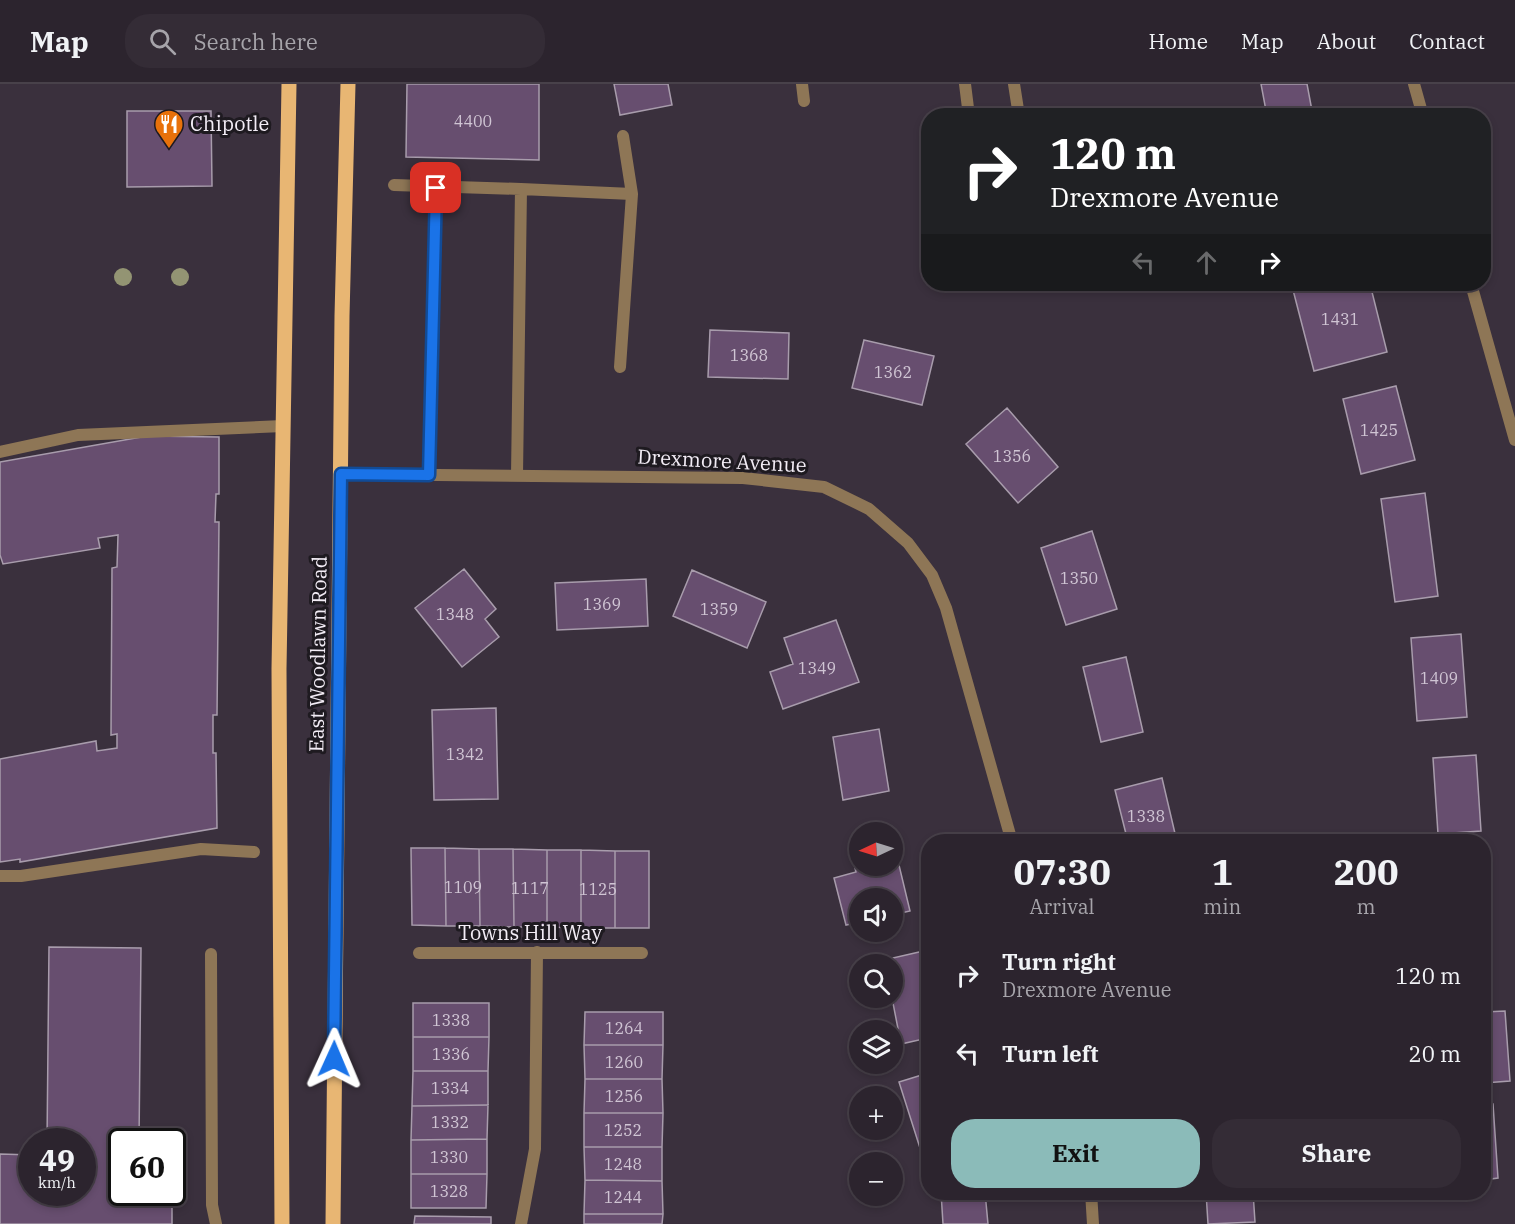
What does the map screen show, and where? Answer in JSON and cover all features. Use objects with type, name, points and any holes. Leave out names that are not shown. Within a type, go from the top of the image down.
[{"type":"main road","name":"East Woodlawn Road","points":[[282,1224],[279,669],[289,84]]},
{"type":"main road","name":"East Woodlawn Road","points":[[333,1224],[342,316],[348,84]]},
{"type":"street","points":[[802,84],[804,101]]},
{"type":"street","points":[[965,84],[968,108]]},
{"type":"street","points":[[1014,84],[1018,108]]},
{"type":"street","points":[[1414,84],[1421,108]]},
{"type":"street","points":[[620,367],[632,194],[623,136]]},
{"type":"street","points":[[394,185],[632,194]]},
{"type":"street","points":[[429,475],[436,188]]},
{"type":"street","points":[[517,475],[521,189]]},
{"type":"street","points":[[1473,291],[1515,440]]},
{"type":"street","points":[[0,452],[78,435],[283,426]]},
{"type":"street","name":"Drexmore Avenue","points":[[341,474],[743,478],[824,487],[869,508],[908,543],[932,575],[946,608],[1010,834]]},
{"type":"street","points":[[0,876],[21,876],[201,849],[254,852]]},
{"type":"street","points":[[521,1224],[535,1149],[537,952]]},
{"type":"street","name":"Towns Hill Way","points":[[419,953],[642,953]]},
{"type":"street","points":[[211,954],[212,1205],[216,1224]]},
{"type":"street","points":[[1092,1200],[1093,1224]]},
{"type":"building","points":[[407,84],[539,84],[539,160],[406,157]]},
{"type":"building","points":[[614,84],[668,84],[672,105],[620,115]]},
{"type":"building","points":[[1261,84],[1307,84],[1312,108],[1266,108]]},
{"type":"building","name":"Chipotle","points":[[127,111],[211,111],[212,186],[127,187]]},
{"type":"building","points":[[1293,291],[1372,291],[1387,352],[1314,371]]},
{"type":"building","points":[[710,330],[789,333],[788,379],[708,377]]},
{"type":"building","points":[[864,340],[934,356],[922,405],[852,388]]},
{"type":"building","points":[[1396,386],[1415,460],[1361,474],[1343,399]]},
{"type":"building","points":[[1007,408],[1058,467],[1018,503],[966,444]]},
{"type":"building","points":[[147,436],[219,437],[219,494],[216,494],[215,522],[219,522],[217,715],[213,715],[217,828],[20,862],[20,859],[0,862],[0,759],[96,741],[97,751],[117,748],[117,734],[111,735],[112,568],[117,567],[118,535],[98,538],[100,548],[3,564],[0,555],[0,462]]},
{"type":"building","points":[[1425,493],[1438,596],[1395,602],[1381,499]]},
{"type":"building","points":[[1092,531],[1117,609],[1066,625],[1041,548]]},
{"type":"building","points":[[464,569],[496,609],[485,619],[499,637],[462,667],[415,608]]},
{"type":"building","points":[[692,570],[766,602],[747,648],[673,616]]},
{"type":"building","points":[[646,579],[648,626],[557,630],[555,583]]},
{"type":"building","points":[[836,620],[859,682],[783,709],[770,672],[793,664],[784,638]]},
{"type":"building","points":[[1461,634],[1467,717],[1417,721],[1411,638]]},
{"type":"building","points":[[1126,657],[1143,732],[1101,742],[1083,667]]},
{"type":"building","points":[[496,708],[498,799],[434,800],[432,710]]},
{"type":"building","points":[[879,729],[889,791],[843,800],[833,737]]},
{"type":"building","points":[[1476,755],[1481,831],[1438,834],[1433,758]]},
{"type":"building","points":[[1162,778],[1175,834],[1126,834],[1115,790]]},
{"type":"building","points":[[411,848],[445,848],[446,926],[412,925]]},
{"type":"building","points":[[445,848],[479,849],[480,926],[446,926]]},
{"type":"building","points":[[479,849],[513,849],[514,927],[480,926]]},
{"type":"building","points":[[513,849],[547,850],[547,927],[514,927]]},
{"type":"building","points":[[547,850],[581,850],[581,928],[547,927]]},
{"type":"building","points":[[581,850],[615,851],[615,928],[581,928]]},
{"type":"building","points":[[615,851],[649,851],[649,928],[615,928]]},
{"type":"building","points":[[849,874],[849,876],[902,876],[910,911],[903,913],[903,888],[849,888],[849,924],[846,925],[834,878]]},
{"type":"building","points":[[49,947],[141,948],[139,1128],[108,1128],[108,1206],[172,1206],[172,1224],[0,1224],[0,1154],[18,1155],[18,1206],[96,1206],[96,1128],[47,1128]]},
{"type":"building","points":[[921,952],[921,1040],[903,1044],[903,1020],[896,1020],[894,1008],[903,1008],[903,956]]},
{"type":"building","points":[[413,1003],[489,1003],[489,1037],[413,1037]]},
{"type":"building","points":[[1505,1011],[1510,1081],[1491,1082],[1491,1012]]},
{"type":"building","points":[[585,1012],[663,1012],[663,1045],[584,1045]]},
{"type":"building","points":[[413,1037],[489,1037],[488,1071],[413,1071]]},
{"type":"building","points":[[584,1045],[663,1045],[662,1079],[585,1079]]},
{"type":"building","points":[[413,1071],[488,1071],[488,1105],[412,1106]]},
{"type":"building","points":[[921,1075],[920,1148],[903,1095],[903,1086],[900,1086],[899,1082]]},
{"type":"building","points":[[585,1079],[662,1079],[663,1113],[584,1113]]},
{"type":"building","points":[[1491,1104],[1493,1104],[1498,1178],[1491,1179]]},
{"type":"building","points":[[488,1105],[487,1139],[411,1140],[412,1106]]},
{"type":"building","points":[[584,1113],[663,1113],[662,1147],[584,1147]]},
{"type":"building","points":[[487,1139],[487,1174],[411,1174],[411,1140]]},
{"type":"building","points":[[584,1147],[662,1147],[662,1181],[585,1180]]},
{"type":"building","points":[[411,1174],[487,1174],[486,1208],[411,1208]]},
{"type":"building","points":[[585,1180],[662,1181],[663,1214],[584,1214]]},
{"type":"building","points":[[942,1200],[986,1200],[988,1224],[943,1224]]},
{"type":"building","points":[[1206,1200],[1254,1200],[1255,1222],[1208,1224]]},
{"type":"building","points":[[584,1214],[663,1214],[662,1224],[584,1224]]},
{"type":"building","points":[[415,1216],[491,1217],[491,1224],[414,1224]]},
{"type":"place","name":"Chipotle","points":[[169,150]]},
{"type":"route","points":[[334,1059],[341,474],[429,475],[436,188]]}]
